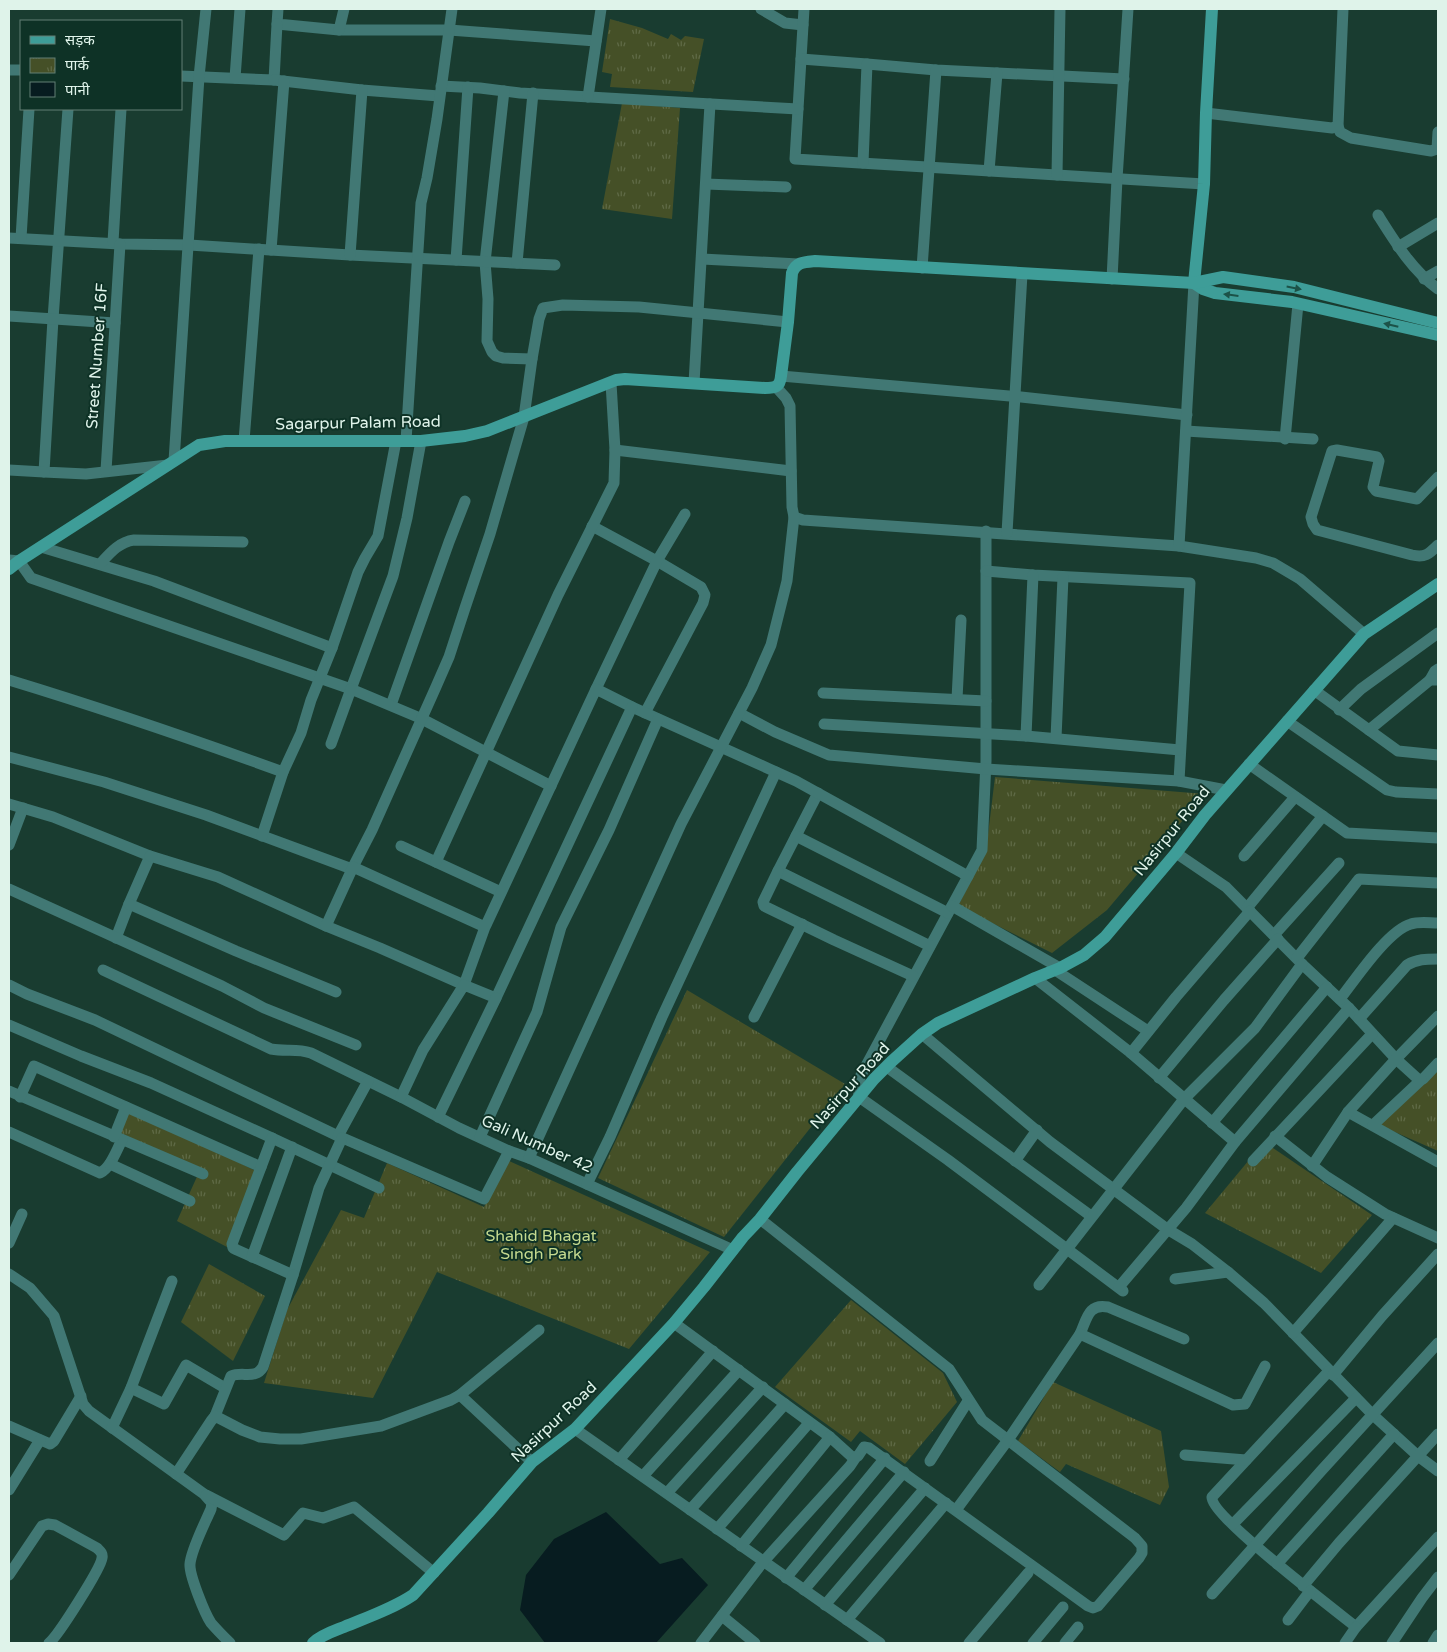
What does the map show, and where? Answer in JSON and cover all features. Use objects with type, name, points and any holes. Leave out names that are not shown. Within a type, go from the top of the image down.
[{"type":"street","points":[[9,470],[73,474],[171,463],[190,245],[199,77],[206,9]]},
{"type":"street","points":[[234,78],[240,9]]},
{"type":"street","points":[[244,441],[265,250],[279,80],[278,9]]},
{"type":"street","points":[[339,30],[344,9]]},
{"type":"street","points":[[262,836],[283,772],[301,733],[319,677],[332,648],[358,572],[378,536],[401,441],[418,258],[421,203],[437,119],[452,9]]},
{"type":"street","points":[[588,97],[601,9]]},
{"type":"street","points":[[761,9],[785,23],[803,25]]},
{"type":"street","points":[[804,9],[795,159],[1204,184]]},
{"type":"street","points":[[1057,175],[1060,9]]},
{"type":"street","points":[[1112,279],[1128,9]]},
{"type":"street","points":[[1179,546],[1194,283],[1204,184],[1212,9]]},
{"type":"street","points":[[1343,9],[1338,126],[1342,134],[1351,138],[1434,151],[1437,149],[1438,132]]},
{"type":"street","points":[[277,24],[339,30],[449,30],[596,41]]},
{"type":"street","points":[[801,59],[936,70],[1124,79]]},
{"type":"street","points":[[863,164],[867,64]]},
{"type":"street","points":[[922,268],[936,70]]},
{"type":"street","points":[[989,171],[997,73]]},
{"type":"street","points":[[182,76],[279,80],[362,90],[440,91],[468,87],[588,97],[798,109]]},
{"type":"street","points":[[456,260],[468,87]]},
{"type":"street","points":[[350,255],[362,90]]},
{"type":"street","points":[[504,91],[485,262],[488,299],[487,334],[490,348],[496,356],[532,359]]},
{"type":"street","points":[[517,263],[533,93]]},
{"type":"street","points":[[694,383],[710,104]]},
{"type":"street","points":[[21,238],[29,110]]},
{"type":"street","points":[[44,472],[68,110]]},
{"type":"street","name":"Street Number 16F","points":[[106,471],[115,323],[121,110]]},
{"type":"street","points":[[1206,113],[1332,128],[1338,126]]},
{"type":"street","points":[[706,184],[786,187]]},
{"type":"street","points":[[1378,216],[1398,247],[1424,279],[1438,289]]},
{"type":"street","points":[[1398,247],[1438,223]]},
{"type":"street","points":[[9,238],[190,245],[555,265]]},
{"type":"street","points":[[702,258],[798,264],[815,261],[1194,283],[1223,278],[1294,287],[1437,326]]},
{"type":"street","points":[[774,384],[788,322],[792,273],[798,264]]},
{"type":"street","points":[[1424,279],[1438,271]]},
{"type":"street","points":[[1007,533],[1022,274]]},
{"type":"street","points":[[1194,283],[1203,289],[1215,293],[1292,302],[1437,326]]},
{"type":"street","points":[[1285,439],[1298,304]]},
{"type":"street","points":[[326,926],[352,868],[372,830],[449,656],[490,534],[524,417],[532,359],[539,319],[543,308],[563,305],[631,307],[788,322]]},
{"type":"street","points":[[9,316],[115,323]]},
{"type":"street","name":"Sagarpur Palam Road","points":[[9,570],[14,560],[41,547],[198,445],[224,440],[421,441],[477,434],[625,379],[694,383],[774,384]]},
{"type":"street","points":[[436,862],[558,595],[614,483],[615,450],[611,383]]},
{"type":"street","points":[[774,384],[1015,397],[1186,415]]},
{"type":"street","points":[[529,1158],[681,824],[752,688],[771,645],[787,581],[794,517],[792,507],[790,406],[774,384]]},
{"type":"street","points":[[1186,432],[1285,439],[1313,439]]},
{"type":"street","points":[[332,744],[393,576],[407,518],[421,441]]},
{"type":"street","points":[[615,450],[791,471]]},
{"type":"street","points":[[1438,477],[1418,498],[1376,491],[1373,487],[1379,461],[1377,457],[1337,450],[1332,451],[1311,517],[1317,530],[1412,556],[1427,556],[1438,545]]},
{"type":"street","points":[[391,705],[449,542],[466,501]]},
{"type":"street","points":[[401,1097],[424,1050],[464,984],[485,927],[596,688],[657,561],[686,514]]},
{"type":"street","points":[[794,517],[803,520],[986,531],[1179,546],[1256,558],[1273,563],[1300,579],[1364,634]]},
{"type":"street","points":[[592,526],[701,587],[705,595],[704,603],[645,713]]},
{"type":"street","points":[[986,531],[986,769],[982,850],[861,1075],[858,1084],[859,1097],[948,1160],[1121,1289],[1166,1229],[1186,1208],[1235,1142],[1349,1008]]},
{"type":"street","points":[[100,564],[110,552],[127,541],[243,542]]},
{"type":"street","points":[[41,547],[154,581],[332,648]]},
{"type":"street","points":[[14,560],[31,578],[319,677],[391,705],[551,786]]},
{"type":"street","points":[[986,571],[1190,583],[1179,781]]},
{"type":"street","points":[[1026,736],[1032,575]]},
{"type":"street","points":[[1056,738],[1064,577]]},
{"type":"street","name":"Nasirpur Road","points":[[313,1643],[335,1631],[400,1604],[413,1595],[532,1462],[575,1429],[674,1323],[859,1097],[887,1066],[922,1034],[946,1019],[1058,969],[1084,954],[1105,937],[1176,853],[1205,814],[1364,634],[1438,584]]},
{"type":"street","points":[[957,700],[961,620]]},
{"type":"street","points":[[1339,710],[1369,683],[1438,633]]},
{"type":"street","points":[[1369,730],[1387,714],[1434,680],[1435,671],[1438,669]]},
{"type":"street","points":[[9,680],[81,702],[283,772]]},
{"type":"street","points":[[596,688],[632,707],[796,781],[968,876]]},
{"type":"street","points":[[1314,690],[1398,751],[1438,755]]},
{"type":"street","points":[[823,693],[986,701]]},
{"type":"street","points":[[438,1117],[496,998],[632,707]]},
{"type":"street","points":[[739,713],[774,732],[829,756],[986,769],[1179,781],[1226,790]]},
{"type":"street","points":[[480,1137],[537,1012],[561,927],[609,830],[658,719]]},
{"type":"street","points":[[1287,720],[1387,790],[1438,794]]},
{"type":"street","points":[[824,724],[1056,738],[1180,750]]},
{"type":"street","points":[[9,757],[104,782],[206,815],[352,868],[485,927]]},
{"type":"street","points":[[1249,764],[1342,831],[1352,834],[1438,838]]},
{"type":"street","points":[[587,1184],[610,1137],[666,1008],[776,772]]},
{"type":"street","points":[[818,794],[778,871],[763,905],[913,976]]},
{"type":"street","points":[[1244,856],[1295,797]]},
{"type":"street","points":[[9,804],[53,817],[150,856],[218,877],[326,926],[496,998]]},
{"type":"street","points":[[9,845],[23,808]]},
{"type":"street","points":[[1131,1053],[1323,816]]},
{"type":"street","points":[[796,836],[950,910],[1058,969],[1148,1031]]},
{"type":"street","points":[[401,846],[501,892]]},
{"type":"street","points":[[1176,853],[1226,887],[1349,1008],[1396,1059],[1421,1080]]},
{"type":"street","points":[[116,938],[150,856]]},
{"type":"street","points":[[1159,1078],[1339,863]]},
{"type":"street","points":[[778,871],[930,946]]},
{"type":"street","points":[[1039,1285],[1184,1099],[1255,1028],[1359,879],[1438,883]]},
{"type":"street","points":[[9,889],[222,986],[264,1008],[356,1045]]},
{"type":"street","points":[[129,904],[336,992]]},
{"type":"street","points":[[1340,999],[1386,942],[1407,925],[1413,923],[1438,923]]},
{"type":"street","points":[[754,1017],[802,924]]},
{"type":"street","points":[[1359,1020],[1407,965],[1415,960],[1438,959]]},
{"type":"street","name":"Gali Number 42","points":[[103,970],[271,1048],[302,1050],[330,1062],[480,1137],[733,1250]]},
{"type":"street","points":[[1035,978],[1131,1053],[1235,1142]]},
{"type":"street","points":[[9,985],[27,994],[95,1020],[340,1137],[484,1199],[508,1150]]},
{"type":"street","points":[[1212,1123],[1327,986]]},
{"type":"street","points":[[1312,1166],[1348,1112],[1438,1016]]},
{"type":"street","points":[[9,1025],[151,1083],[379,1188]]},
{"type":"street","points":[[922,1034],[1050,1142],[1166,1229],[1192,1244],[1228,1272],[1264,1303],[1373,1415],[1418,1456],[1438,1471]]},
{"type":"street","points":[[1253,1160],[1372,1034]]},
{"type":"street","points":[[1373,1125],[1438,1063]]},
{"type":"street","points":[[20,1097],[34,1066],[261,1167]]},
{"type":"street","points":[[887,1066],[1091,1216]]},
{"type":"street","points":[[176,1474],[210,1420],[215,1416],[229,1380],[234,1374],[254,1375],[260,1373],[263,1368],[319,1188],[340,1137],[368,1081]]},
{"type":"street","points":[[9,1091],[203,1174]]},
{"type":"street","points":[[9,1132],[97,1172],[103,1172],[110,1164],[126,1107]]},
{"type":"street","points":[[1348,1112],[1438,1162]]},
{"type":"street","points":[[1015,1161],[1037,1130]]},
{"type":"street","points":[[1275,1136],[1327,1178],[1393,1218],[1438,1238]]},
{"type":"street","points":[[272,1138],[232,1244],[233,1248],[293,1275]]},
{"type":"street","points":[[252,1257],[292,1147]]},
{"type":"street","points":[[110,1164],[190,1201]]},
{"type":"street","points":[[9,1243],[22,1214]]},
{"type":"street","points":[[1293,1333],[1393,1218]]},
{"type":"street","points":[[701,1643],[763,1562],[861,1449],[866,1447],[885,1458],[1093,1608],[1098,1606],[1142,1553],[1142,1546],[1135,1538],[982,1420],[950,1369],[760,1219]]},
{"type":"street","points":[[1356,1627],[1277,1564],[1233,1524],[1211,1499],[1246,1460],[1331,1373],[1438,1254]]},
{"type":"street","points":[[1175,1279],[1228,1272]]},
{"type":"street","points":[[9,1274],[30,1288],[54,1316],[80,1396],[83,1404],[89,1411],[204,1494],[284,1535],[303,1513],[323,1518],[354,1507],[434,1573]]},
{"type":"street","points":[[112,1428],[131,1388],[172,1281]]},
{"type":"street","points":[[847,1620],[951,1506],[1008,1440],[1080,1334],[1092,1309],[1096,1306],[1108,1307],[1184,1339]]},
{"type":"street","points":[[674,1323],[830,1437],[851,1456],[856,1457]]},
{"type":"street","points":[[215,1416],[260,1437],[280,1439],[301,1439],[381,1426],[460,1395],[539,1330]]},
{"type":"street","points":[[1080,1334],[1233,1405],[1245,1404],[1265,1366]]},
{"type":"street","points":[[1212,1594],[1255,1544],[1438,1343]]},
{"type":"street","points":[[618,1460],[713,1351]]},
{"type":"street","points":[[131,1388],[164,1404],[186,1365],[226,1388]]},
{"type":"street","points":[[643,1476],[739,1370]]},
{"type":"street","points":[[666,1493],[763,1388]]},
{"type":"street","points":[[460,1395],[532,1462]]},
{"type":"street","points":[[9,1426],[50,1444],[54,1441],[80,1396]]},
{"type":"street","points":[[1233,1524],[1356,1398]]},
{"type":"street","points":[[930,1461],[968,1400]]},
{"type":"street","points":[[690,1510],[785,1404]]},
{"type":"street","points":[[717,1529],[809,1422]]},
{"type":"street","points":[[575,1429],[880,1643]]},
{"type":"street","points":[[1277,1564],[1394,1434]]},
{"type":"street","points":[[1288,1620],[1307,1588],[1340,1543],[1438,1434]]},
{"type":"street","points":[[741,1546],[830,1437]]},
{"type":"street","points":[[9,1490],[40,1440]]},
{"type":"street","points":[[1185,1455],[1246,1460]]},
{"type":"street","points":[[786,1578],[885,1458]]},
{"type":"street","points":[[804,1590],[904,1472]]},
{"type":"street","points":[[825,1605],[925,1488]]},
{"type":"street","points":[[204,1494],[212,1503],[211,1509],[190,1565],[192,1576],[210,1622],[230,1643]]},
{"type":"street","points":[[9,1575],[42,1526],[48,1524],[55,1525],[102,1552],[100,1564],[92,1578],[59,1632],[49,1643]]},
{"type":"street","points":[[1345,1643],[1356,1627],[1438,1537]]},
{"type":"street","points":[[969,1643],[1028,1573]]},
{"type":"street","points":[[1392,1643],[1438,1577]]},
{"type":"street","points":[[1033,1643],[1063,1607]]},
{"type":"street","points":[[722,1616],[755,1643]]},
{"type":"street","points":[[1065,1643],[1078,1627]]},
{"type":"street","points":[[1433,1643],[1438,1635]]},
{"type":"green space","points":[[610,19],[642,28],[668,39],[671,34],[681,40],[685,36],[704,39],[693,92],[610,87],[612,74],[602,72]]},
{"type":"green space","points":[[622,103],[680,108],[672,219],[602,209]]},
{"type":"green space","points":[[995,777],[1205,794],[1107,910],[1052,953],[958,906],[986,851]]},
{"type":"green space","name":"Shahid Bhagat Singh Park","points":[[687,990],[845,1084],[724,1237],[598,1178]]},
{"type":"green space","points":[[1437,1068],[1438,1073],[1438,1151],[1379,1125]]},
{"type":"green space","points":[[127,1108],[258,1172],[227,1247],[177,1221],[200,1170],[117,1136]]},
{"type":"green space","points":[[1264,1142],[1372,1215],[1321,1273],[1205,1213]]},
{"type":"green space","name":"Shahid Bhagat Singh Park","points":[[507,1160],[710,1252],[629,1349],[437,1272],[373,1398],[264,1383],[287,1310],[341,1210],[364,1218],[387,1163],[484,1207]]},
{"type":"green space","points":[[209,1264],[265,1296],[233,1361],[181,1322]]},
{"type":"green space","points":[[851,1300],[943,1373],[957,1402],[905,1464],[860,1431],[851,1442],[775,1387]]},
{"type":"green space","points":[[1053,1382],[1161,1431],[1169,1487],[1160,1505],[1066,1464],[1060,1472],[1018,1441]]},
{"type":"water","points":[[606,1512],[660,1564],[682,1558],[708,1585],[656,1643],[545,1643],[520,1610],[526,1575],[554,1539]]}]
